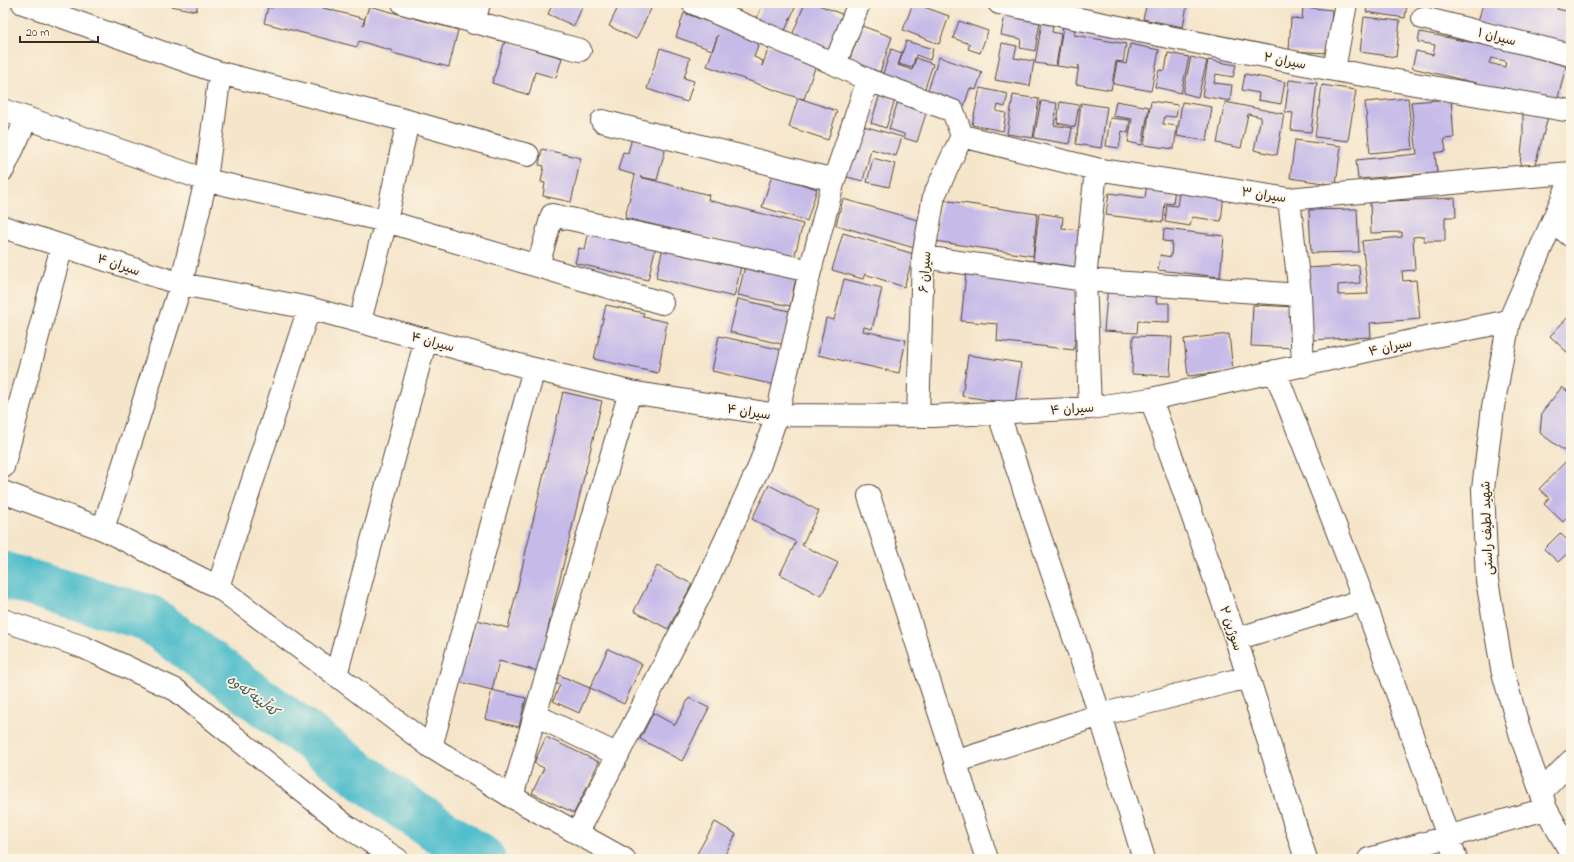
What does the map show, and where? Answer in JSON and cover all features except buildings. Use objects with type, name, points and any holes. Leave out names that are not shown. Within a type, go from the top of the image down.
[{"type":"street","points":[[24,3],[220,73],[408,121],[528,155]]},
{"type":"street","points":[[403,3],[477,13],[580,50]]},
{"type":"street","points":[[693,3],[835,64],[868,80],[952,110],[962,136]]},
{"type":"street","points":[[835,64],[859,3]]},
{"type":"street","name":"سیران ۲","points":[[999,3],[1334,70],[1571,111]]},
{"type":"street","points":[[1334,70],[1346,3]]},
{"type":"street","name":"سیران ۱","points":[[1423,18],[1571,55]]},
{"type":"street","points":[[103,529],[181,284],[206,180],[220,73]]},
{"type":"street","points":[[578,832],[703,589],[759,467],[777,415],[810,271],[834,180],[868,80]]},
{"type":"street","points":[[3,110],[206,180],[386,221],[662,303]]},
{"type":"street","points":[[3,170],[27,118]]},
{"type":"street","points":[[360,321],[386,221],[408,121]]},
{"type":"street","points":[[602,121],[834,180]]},
{"type":"street","name":"سیران ۳","points":[[962,136],[1096,169],[1289,199],[1493,178],[1571,173]]},
{"type":"street","name":"سیران ۶","points":[[918,416],[923,257],[934,196],[962,136]]},
{"type":"street","points":[[1090,408],[1086,280],[1096,169]]},
{"type":"street","name":"شهید لطیف راستی","points":[[1571,179],[1509,321],[1493,407],[1483,488],[1487,580],[1502,669],[1520,736],[1544,801],[1571,853]]},
{"type":"street","points":[[1289,199],[1300,295],[1303,366]]},
{"type":"street","points":[[538,266],[552,215],[810,271]]},
{"type":"street","points":[[1553,220],[1571,236]]},
{"type":"street","name":"سیران ۴","points":[[3,227],[181,284],[309,308],[534,369],[630,392],[777,415],[918,416],[1090,408],[1151,399],[1416,340],[1509,321]]},
{"type":"street","points":[[3,467],[62,246]]},
{"type":"street","points":[[923,257],[1086,280],[1300,295]]},
{"type":"street","points":[[218,587],[309,308]]},
{"type":"street","points":[[336,675],[426,339]]},
{"type":"street","points":[[431,747],[534,369]]},
{"type":"street","points":[[1275,371],[1364,600],[1456,859]]},
{"type":"street","points":[[512,797],[630,392]]},
{"type":"street","name":"سوژین ۲","points":[[1151,399],[1236,639],[1306,859]]},
{"type":"street","points":[[998,412],[1100,715],[1144,859]]},
{"type":"street","points":[[3,492],[103,529],[218,587],[431,747],[512,797],[578,832],[624,859]]},
{"type":"street","points":[[869,496],[987,859]]},
{"type":"street","points":[[1236,639],[1364,600]]},
{"type":"street","points":[[3,620],[83,647],[176,690],[345,825],[397,859]]},
{"type":"street","points":[[955,762],[1100,715],[1248,677]]},
{"type":"street","points":[[535,715],[618,755]]},
{"type":"street","points":[[1369,859],[1448,836],[1544,801],[1571,761]]},
{"type":"waterway","name":"کەڵینەکەوە","points":[[3,575],[149,618],[404,807],[482,859]]}]
